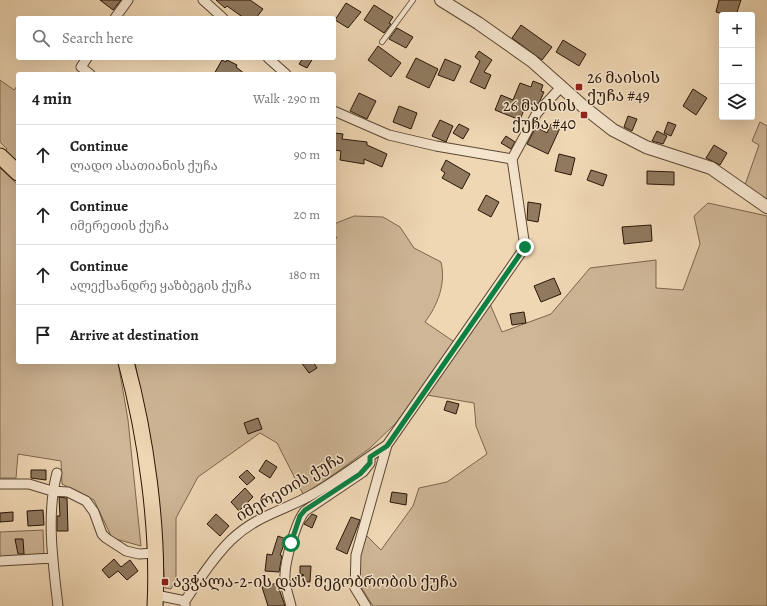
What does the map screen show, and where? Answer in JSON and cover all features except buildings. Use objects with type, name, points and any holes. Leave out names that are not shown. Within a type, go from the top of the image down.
[{"type":"highway","points":[[0,156],[16,171]]},
{"type":"highway","points":[[126,364],[143,440],[151,504],[155,553],[156,601]]},
{"type":"street","points":[[116,16],[128,0]]},
{"type":"street","points":[[203,0],[221,16]]},
{"type":"street","points":[[441,0],[478,22],[513,47],[562,86],[585,108],[624,136],[646,147],[711,168],[767,207]]},
{"type":"street","points":[[86,60],[81,67],[87,72]]},
{"type":"street","points":[[270,60],[284,72]]},
{"type":"street","points":[[366,606],[355,588],[356,555],[387,446],[525,247],[512,159],[537,113],[562,86]]},
{"type":"street","points":[[336,112],[389,135],[436,146],[512,159]]},
{"type":"street","name":"იმერეთის ქუჩა","points":[[185,604],[218,555],[250,524],[262,516],[314,494],[387,446]]},
{"type":"street","points":[[291,606],[284,578],[293,537],[300,516],[305,510],[363,472],[370,463],[370,457]]},
{"type":"street","points":[[56,473],[52,491],[53,558],[58,606]]},
{"type":"street","points":[[0,484],[29,484],[52,491],[68,492],[86,500],[94,512],[102,534],[126,551],[140,554],[155,553]]},
{"type":"street","points":[[0,561],[53,558]]},
{"type":"street","points":[[156,601],[185,604]]},
{"type":"lane","points":[[382,42],[413,0]]},
{"type":"shaded area","points":[[0,80],[14,90],[16,88],[16,166],[4,154],[7,149],[0,142]]},
{"type":"shaded area","points":[[760,122],[767,126],[767,201],[745,185],[759,145],[752,141]]},
{"type":"shaded area","points":[[0,168],[16,183],[16,364],[118,364],[128,420],[141,546],[112,538],[94,500],[62,484],[61,461],[18,454],[16,478],[0,478]]},
{"type":"shaded area","points":[[708,203],[767,216],[767,606],[373,606],[359,584],[360,556],[366,535],[381,550],[413,506],[419,488],[447,482],[487,454],[476,426],[474,403],[427,395],[420,391],[395,424],[370,448],[304,496],[277,443],[260,433],[198,477],[176,518],[176,580],[171,589],[165,588],[158,489],[135,364],[336,364],[336,223],[354,216],[383,217],[400,227],[414,248],[441,262],[442,286],[440,294],[434,308],[425,322],[453,341],[458,348],[490,304],[502,332],[551,314],[590,268],[656,260],[656,288],[683,290],[700,244],[694,216]]},
{"type":"shaded area","points":[[43,530],[44,554],[0,557],[0,532]]},
{"type":"place","name":"26 მაისის ქუჩა #49","points":[[579,87]]},
{"type":"place","name":"26 მაისის ქუჩა #40","points":[[584,115]]},
{"type":"place","name":"ავჭალა-2-ის დას. მეგობრობის ქუჩა","points":[[165,582]]},
{"type":"route","points":[[291,543],[296,525],[300,516],[305,510],[363,472],[370,463],[370,457],[387,446],[525,247]]}]
